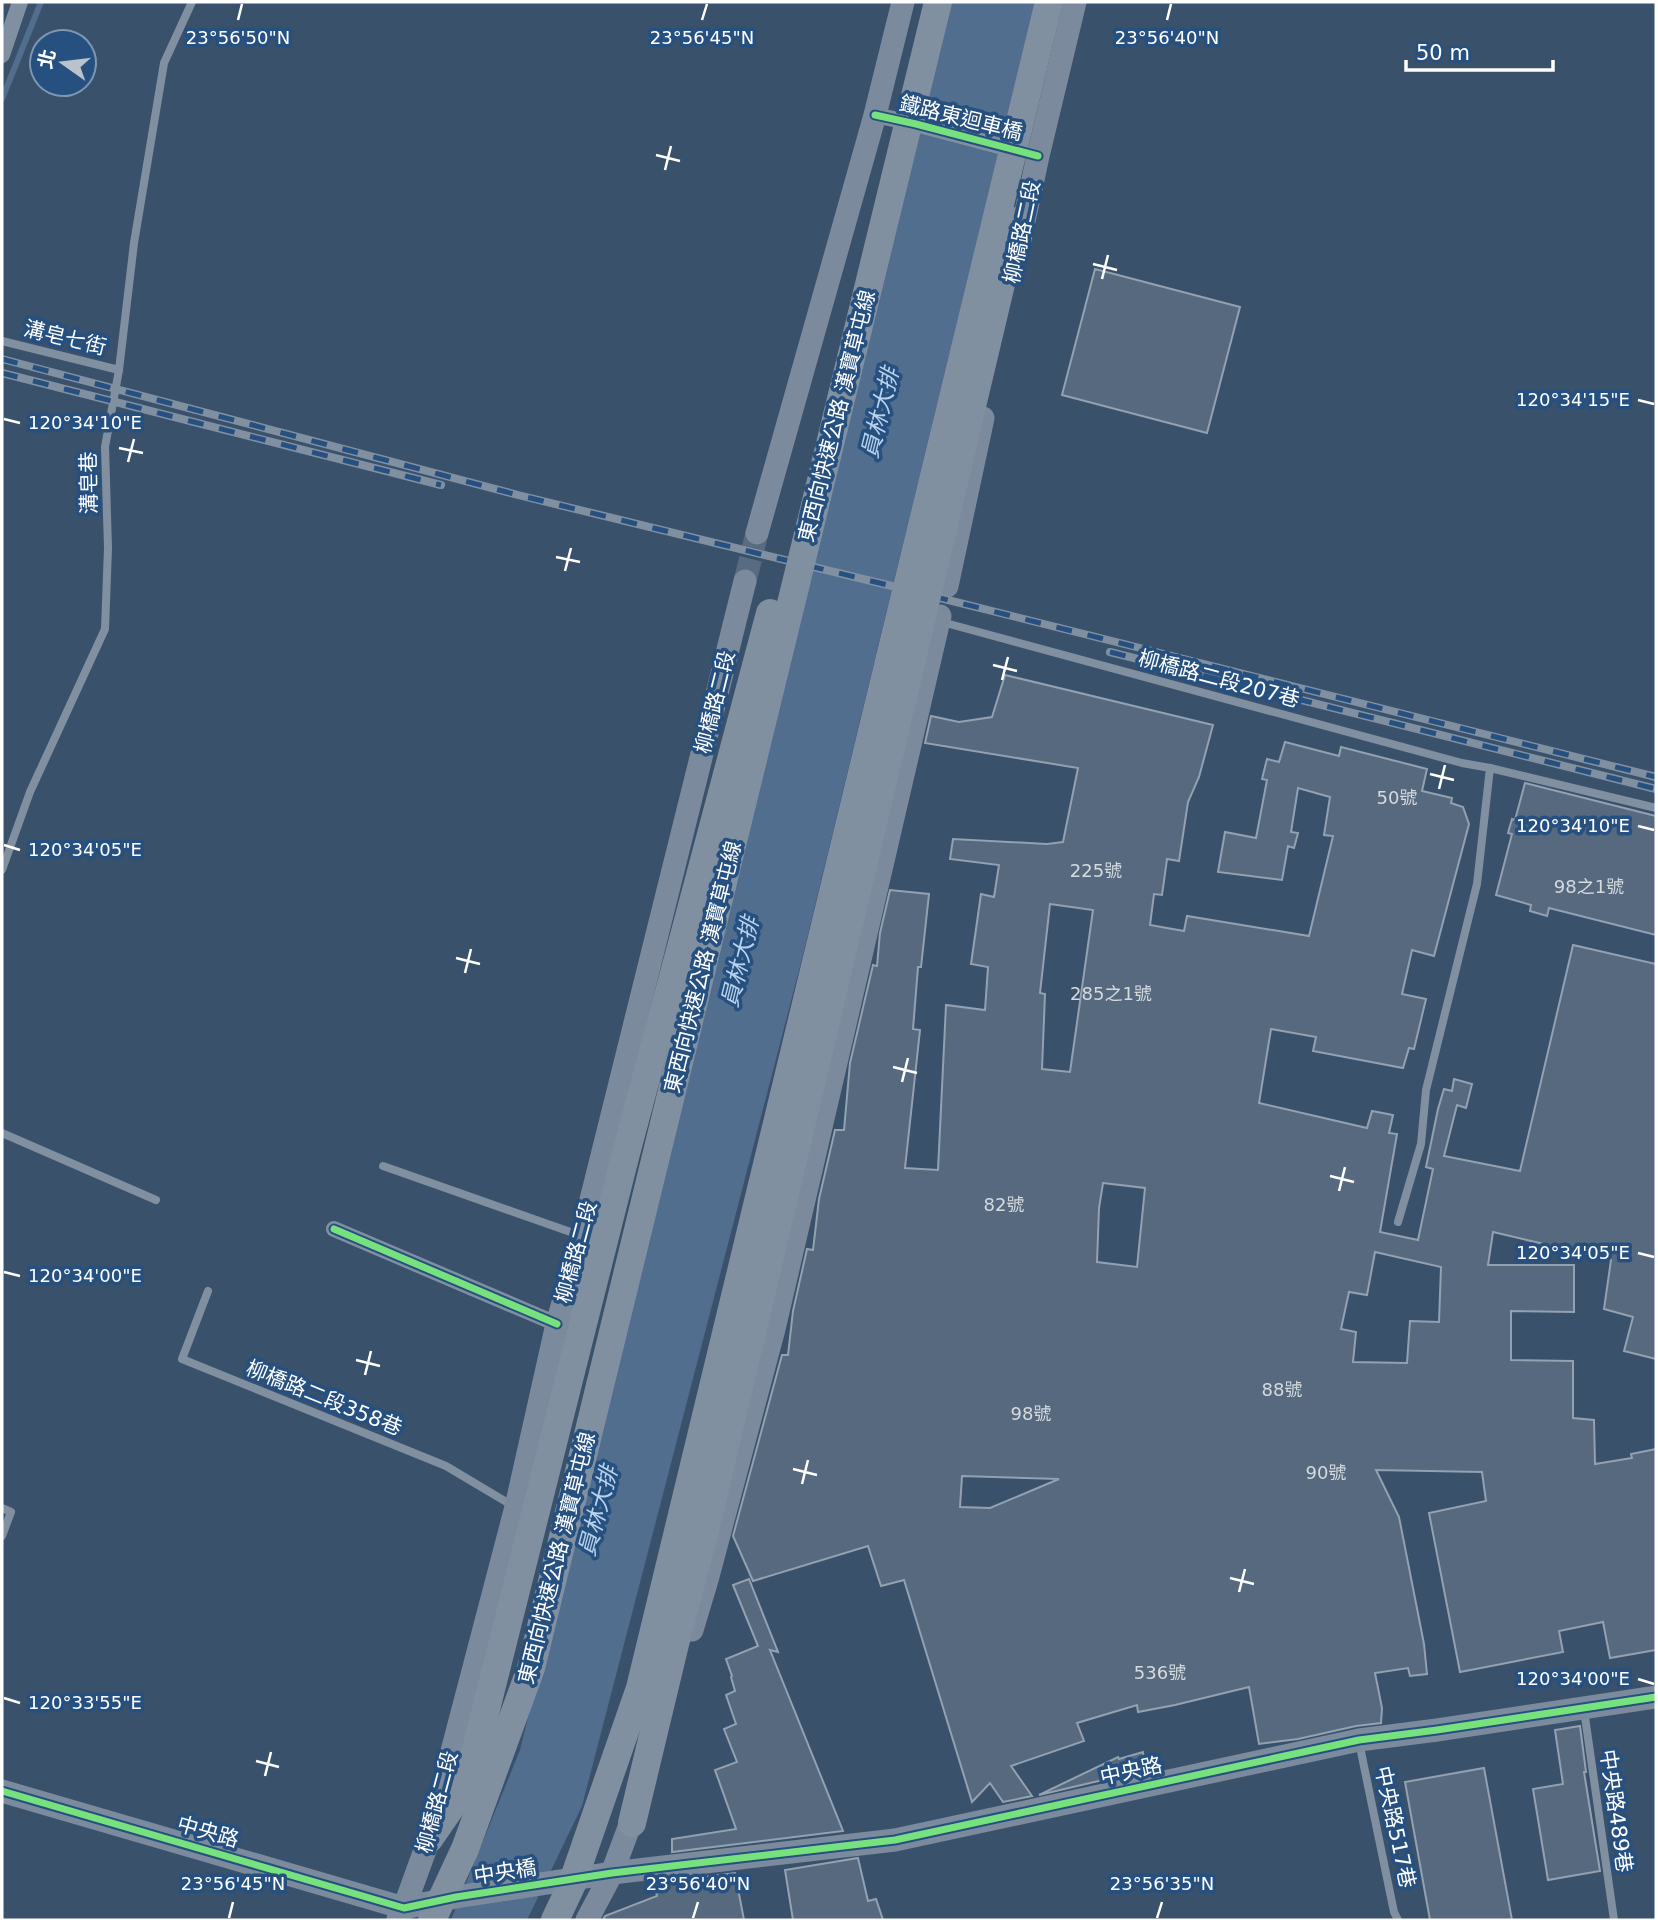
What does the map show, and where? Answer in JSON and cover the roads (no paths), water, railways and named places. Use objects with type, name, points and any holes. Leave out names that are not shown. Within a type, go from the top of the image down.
[{"type":"highway","name":"東西向快速公路 漢寶草屯線","points":[[432,1920],[465,1849],[531,1668],[938,2]]},
{"type":"highway","points":[[555,1920],[572,1884],[640,1688],[1006,157],[1049,2]]},
{"type":"highway","points":[[632,1824],[705,1530],[1006,263],[1013,224],[1006,157]]},
{"type":"highway","points":[[429,1839],[456,1800],[472,1766],[624,1161],[850,306],[885,221]]},
{"type":"main road","points":[[757,533],[875,115],[903,2]]},
{"type":"main road","name":"柳橋路二段","points":[[947,586],[1038,156],[1075,2]]},
{"type":"main road","name":"柳橋路二段","points":[[401,1914],[429,1839],[516,1507],[557,1324],[582,1236],[745,581]]},
{"type":"main road","points":[[587,1920],[612,1873],[632,1824],[707,1580],[774,1329],[940,619]]},
{"type":"main road","name":"中央路","points":[[612,1873],[895,1840],[1359,1740],[1656,1696]]},
{"type":"main road","name":"中央路","points":[[2,1791],[401,1914]]},
{"type":"main road","name":"中央橋","points":[[401,1914],[456,1897],[612,1873]]},
{"type":"street","points":[[2,55],[20,2]]},
{"type":"street","name":"鐵路東迴車橋","points":[[875,115],[916,124],[1006,157],[1038,156]]},
{"type":"street","points":[[334,1229],[557,1324]]},
{"type":"lane","name":"溝皂巷","points":[[2,870],[30,792],[105,629],[108,548],[105,447],[119,370],[134,243],[164,63],[192,2]]},
{"type":"lane","name":"溝皂七街","points":[[2,341],[119,370]]},
{"type":"lane","name":"柳橋路二段207巷","points":[[940,619],[1462,763],[1656,808]]},
{"type":"lane","points":[[1398,1222],[1421,1143],[1426,1090],[1477,884],[1490,768]]},
{"type":"lane","points":[[2,1133],[156,1200]]},
{"type":"lane","points":[[383,1166],[582,1236]]},
{"type":"lane","name":"柳橋路二段358巷","points":[[208,1291],[182,1359],[446,1466],[516,1507]]},
{"type":"lane","points":[[2,1508],[11,1512],[2,1536]]},
{"type":"lane","name":"中央路489巷","points":[[1584,1707],[1614,1920]]},
{"type":"lane","name":"中央路517巷","points":[[1359,1740],[1394,1912],[1398,1920]]},
{"type":"water","name":"員林大排","points":[[949,2],[1035,2],[803,955],[582,1806],[527,1920],[451,1920],[520,1750]]},
{"type":"waterway","points":[[2,99],[41,2]]},
{"type":"tunnel","points":[[745,581],[757,533]]},
{"type":"railway","points":[[2,359],[518,495],[1656,777]]},
{"type":"railway","points":[[2,373],[441,485]]},
{"type":"railway","points":[[1110,652],[1656,789]]}]
